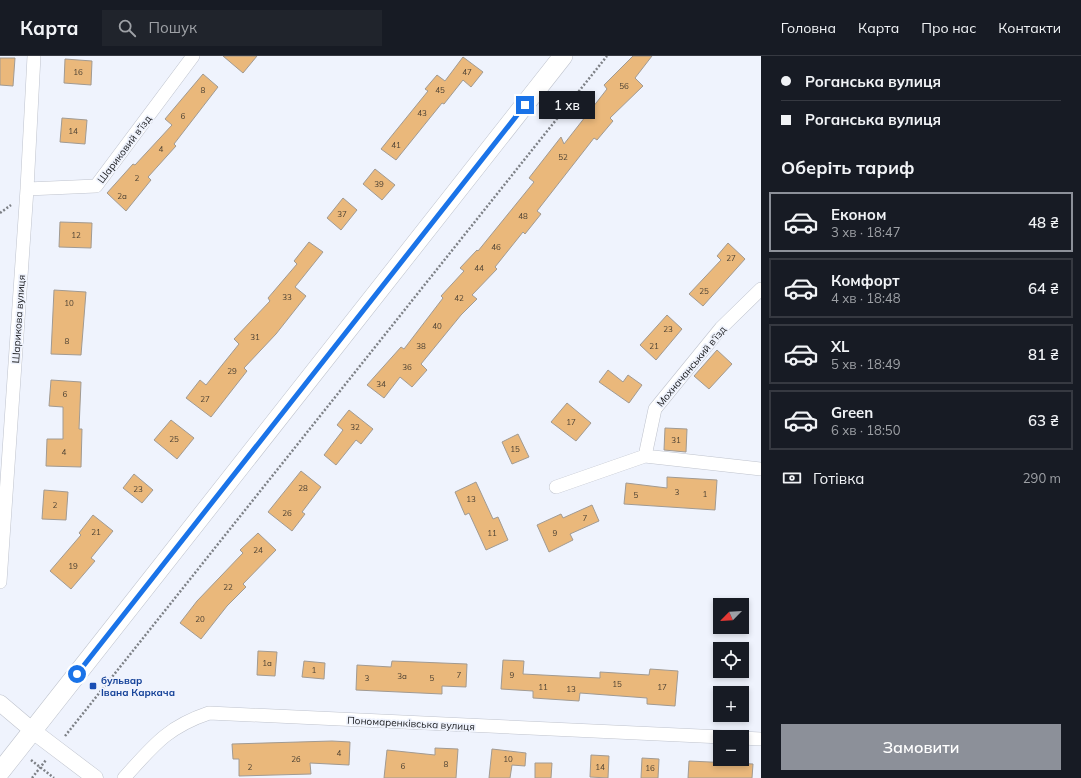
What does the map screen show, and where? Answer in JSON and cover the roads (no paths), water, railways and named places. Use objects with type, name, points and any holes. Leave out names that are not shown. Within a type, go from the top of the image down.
[{"type":"main road","points":[[0,772],[564,56]]},
{"type":"street","name":"Шарикова вулиця","points":[[0,582],[27,189],[34,56]]},
{"type":"street","name":"Шариковий в’їзд","points":[[27,189],[96,186],[193,56]]},
{"type":"street","name":"Мохначанський в’їзд","points":[[645,456],[655,409],[721,328],[761,289]]},
{"type":"street","points":[[556,487],[645,456],[761,469]]},
{"type":"street","points":[[0,703],[33,731],[95,778]]},
{"type":"street","name":"Пономаренківська вулиця","points":[[124,778],[157,741],[171,730],[189,720],[209,713],[713,737]]},
{"type":"street","points":[[749,738],[761,739]]},
{"type":"place","name":"бульвар Івана Каркача","points":[[93,686]]}]
